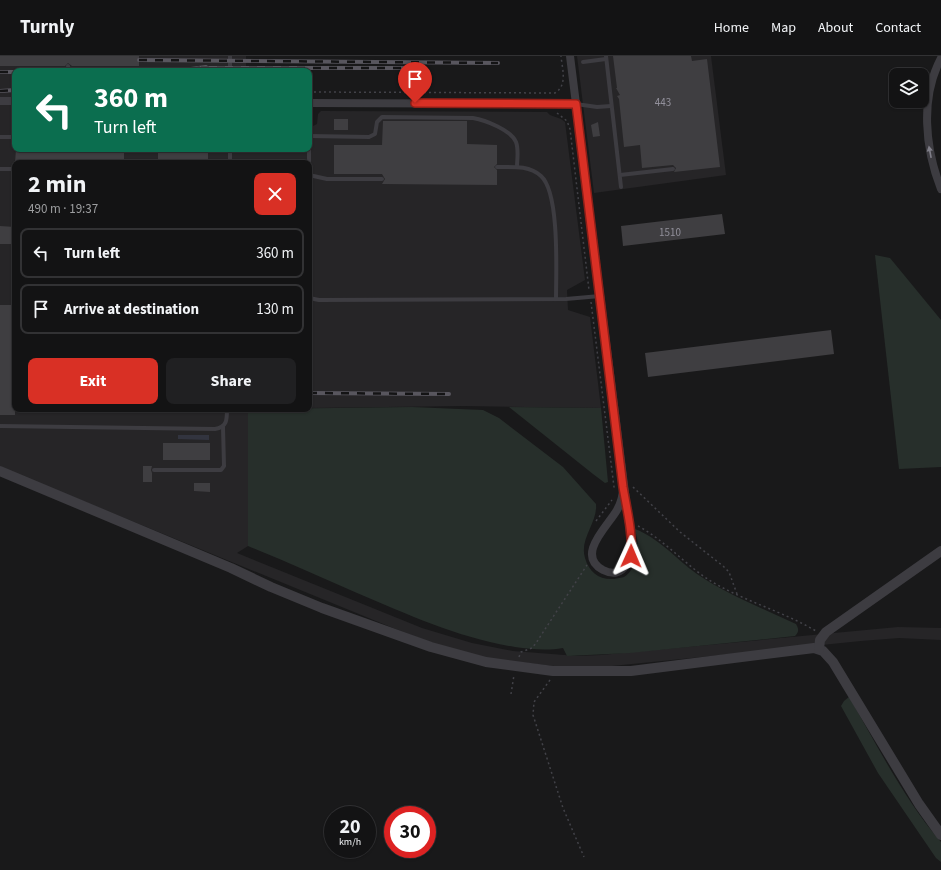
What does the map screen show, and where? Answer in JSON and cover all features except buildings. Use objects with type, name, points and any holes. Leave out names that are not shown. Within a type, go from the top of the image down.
[{"type":"street","points":[[570,56],[632,549],[629,562],[626,567],[617,572],[607,572],[598,566],[593,557],[595,541],[616,511],[621,500],[623,484]]},
{"type":"street","points":[[941,58],[935,70],[931,84],[927,134],[932,165],[941,189]]},
{"type":"street","points":[[0,101],[12,101]]},
{"type":"street","points":[[312,103],[576,104]]},
{"type":"street","points":[[0,472],[217,562],[271,587],[322,608],[442,651],[515,671],[631,671],[764,656],[807,649],[819,649],[833,662],[919,804],[941,835]]},
{"type":"street","points":[[819,649],[820,640],[823,635],[941,551]]},
{"type":"lane","points":[[230,56],[230,68]]},
{"type":"lane","points":[[583,62],[606,57],[621,187]]},
{"type":"lane","points":[[576,104],[597,107],[611,106]]},
{"type":"lane","points":[[312,134],[369,137],[375,134],[377,122],[382,117],[473,118],[487,121],[507,132],[514,138],[517,147],[518,167]]},
{"type":"lane","points":[[0,137],[12,137]]},
{"type":"lane","points":[[497,167],[518,167],[532,170],[542,176],[547,184],[550,191],[556,237],[556,299]]},
{"type":"lane","points":[[0,169],[12,169]]},
{"type":"lane","points":[[620,175],[673,169]]},
{"type":"lane","points":[[312,175],[327,179],[382,179]]},
{"type":"lane","points":[[312,299],[319,300],[556,299],[600,296]]},
{"type":"lane","points":[[154,470],[221,470],[224,466],[223,427],[226,423],[228,412]]},
{"type":"lane","points":[[0,426],[215,429],[223,427]]},
{"type":"path","points":[[312,92],[555,93],[559,90],[563,82],[561,56]]},
{"type":"path","points":[[623,484],[633,487],[680,532],[723,566],[729,572],[737,594]]},
{"type":"path","points":[[614,487],[614,493]]},
{"type":"path","points":[[596,521],[613,497]]},
{"type":"path","points":[[629,522],[652,535],[713,582],[737,594],[785,614],[823,635]]},
{"type":"path","points":[[511,694],[515,671],[521,652],[534,646],[593,557]]},
{"type":"path","points":[[553,671],[550,680],[534,702],[532,715],[560,800],[584,857]]},
{"type":"shaded area","points":[[0,56],[246,56],[246,68],[12,68],[12,152],[312,152],[312,126],[317,124],[318,114],[321,111],[547,112],[565,122],[585,280],[567,290],[568,310],[590,317],[601,408],[464,406],[312,408],[312,160],[12,160],[12,412],[248,412],[248,546],[237,553],[422,628],[472,643],[513,651],[577,656],[898,627],[941,628],[941,640],[899,638],[861,641],[602,667],[554,666],[492,659],[446,648],[393,628],[0,467]]},
{"type":"shaded area","points":[[577,56],[711,56],[726,175],[594,193]]},
{"type":"shaded area","points":[[875,255],[890,258],[941,320],[941,467],[899,469]]},
{"type":"shaded area","points":[[412,407],[483,410],[499,418],[563,467],[596,504],[596,511],[584,544],[585,558],[589,567],[595,574],[609,579],[624,577],[627,575],[632,569],[637,557],[638,542],[635,529],[660,543],[689,568],[709,582],[745,601],[796,624],[798,632],[795,636],[630,653],[567,656],[563,648],[545,650],[515,647],[454,632],[357,593],[248,546],[248,412],[312,412],[312,408]]},
{"type":"shaded area","points":[[509,407],[601,408],[608,482],[605,483],[593,474]]},
{"type":"shaded area","points":[[178,435],[209,435],[209,440],[178,439]]},
{"type":"shaded area","points":[[849,697],[903,791],[941,842],[941,862],[936,858],[878,773],[841,706]]},
{"type":"railway","points":[[139,60],[498,63]]},
{"type":"railway","points":[[198,68],[206,67]]},
{"type":"railway","points":[[201,68],[415,67]]},
{"type":"railway","points":[[0,72],[12,72]]},
{"type":"railway","points":[[0,91],[12,90]]},
{"type":"railway","points":[[312,393],[449,394]]},
{"type":"route","points":[[415,103],[576,104],[623,487],[629,522],[632,549],[631,556]]}]
